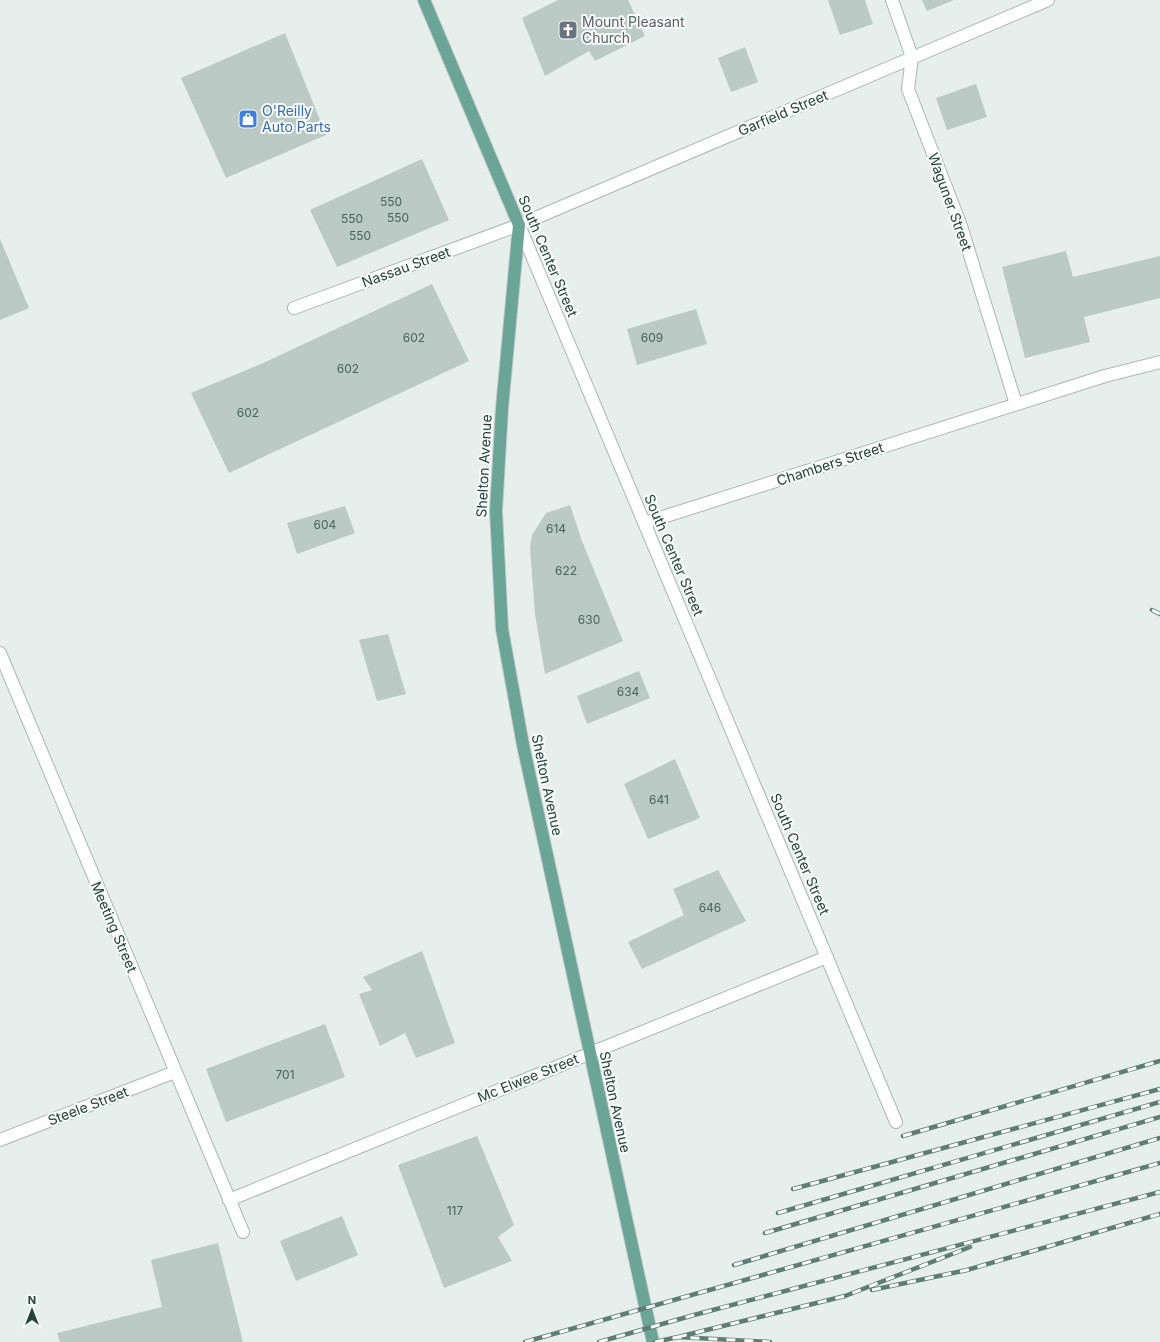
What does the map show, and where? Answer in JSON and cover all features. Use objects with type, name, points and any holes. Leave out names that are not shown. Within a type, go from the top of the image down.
[{"type":"main road","name":"South Center Street","points":[[424,0],[518,225]]},
{"type":"main road","name":"Shelton Avenue","points":[[518,225],[502,408],[496,511],[502,629],[523,745],[653,1342]]},
{"type":"street","name":"Waguner Street","points":[[892,0],[912,57],[908,88],[961,226],[1016,404]]},
{"type":"street","name":"Garfield Street","points":[[518,225],[1048,0]]},
{"type":"street","name":"Nassau Street","points":[[294,308],[518,225]]},
{"type":"street","name":"South Center Street","points":[[518,225],[896,1122]]},
{"type":"street","name":"Chambers Street","points":[[644,523],[1105,376],[1160,362]]},
{"type":"street","name":"Meeting Street","points":[[0,653],[243,1232]]},
{"type":"street","name":"Mc Elwee Street","points":[[229,1200],[827,957]]},
{"type":"street","name":"Steele Street","points":[[0,1140],[175,1072]]},
{"type":"building","points":[[558,0],[628,0],[645,36],[595,61],[589,51],[545,76],[522,18]]},
{"type":"building","points":[[828,0],[865,0],[873,24],[840,35]]},
{"type":"building","points":[[922,0],[954,0],[927,11]]},
{"type":"building","points":[[285,33],[326,135],[226,178],[181,78]]},
{"type":"building","points":[[745,47],[758,82],[731,92],[718,58]]},
{"type":"building","points":[[976,84],[987,117],[947,130],[936,98]]},
{"type":"building","points":[[422,159],[449,220],[337,267],[310,210]]},
{"type":"building","points":[[0,239],[29,308],[0,320]]},
{"type":"building","points":[[1066,251],[1073,277],[1160,256],[1160,298],[1084,317],[1090,342],[1025,358],[1002,267]]},
{"type":"building","points":[[432,284],[469,361],[229,473],[191,393],[261,364]]},
{"type":"building","points":[[696,309],[707,344],[637,365],[627,329]]},
{"type":"building","points":[[570,505],[582,541],[623,641],[545,674],[535,614],[530,547],[532,535],[546,513]]},
{"type":"building","points":[[345,506],[355,533],[297,554],[287,523]]},
{"type":"building","points":[[388,634],[406,694],[377,701],[359,640]]},
{"type":"building","points":[[639,671],[650,698],[587,724],[577,696]]},
{"type":"building","points":[[675,759],[700,818],[648,839],[624,784]]},
{"type":"building","points":[[718,870],[746,921],[642,969],[628,942],[684,915],[673,889]]},
{"type":"building","points":[[422,951],[455,1043],[416,1058],[405,1033],[380,1046],[359,994],[372,990],[363,977]]},
{"type":"building","points":[[325,1024],[345,1077],[226,1122],[206,1069]]},
{"type":"building","points":[[477,1136],[514,1225],[498,1237],[512,1261],[444,1288],[398,1165]]},
{"type":"building","points":[[342,1216],[358,1255],[296,1281],[280,1241]]},
{"type":"building","points":[[218,1243],[243,1342],[60,1342],[57,1333],[162,1307],[151,1260]]},
{"type":"railway","points":[[1152,610],[1160,614]]},
{"type":"railway","points":[[903,1136],[1160,1061]]},
{"type":"railway","points":[[793,1189],[1160,1089]]},
{"type":"railway","points":[[778,1213],[1160,1102]]},
{"type":"railway","points":[[765,1233],[1160,1117]]},
{"type":"railway","points":[[734,1265],[1160,1138]]},
{"type":"railway","points":[[525,1342],[1160,1163]]},
{"type":"railway","points":[[599,1342],[694,1315],[1160,1192]]},
{"type":"railway","points":[[872,1290],[967,1270],[1160,1214]]},
{"type":"railway","points":[[678,1337],[845,1296],[970,1247]]},
{"type":"railway","points":[[655,1342],[678,1337],[770,1342]]},
{"type":"place","name":"Mount Pleasant Church","points":[[568,30]]},
{"type":"place","name":"O'Reilly Auto Parts","points":[[248,119]]}]
